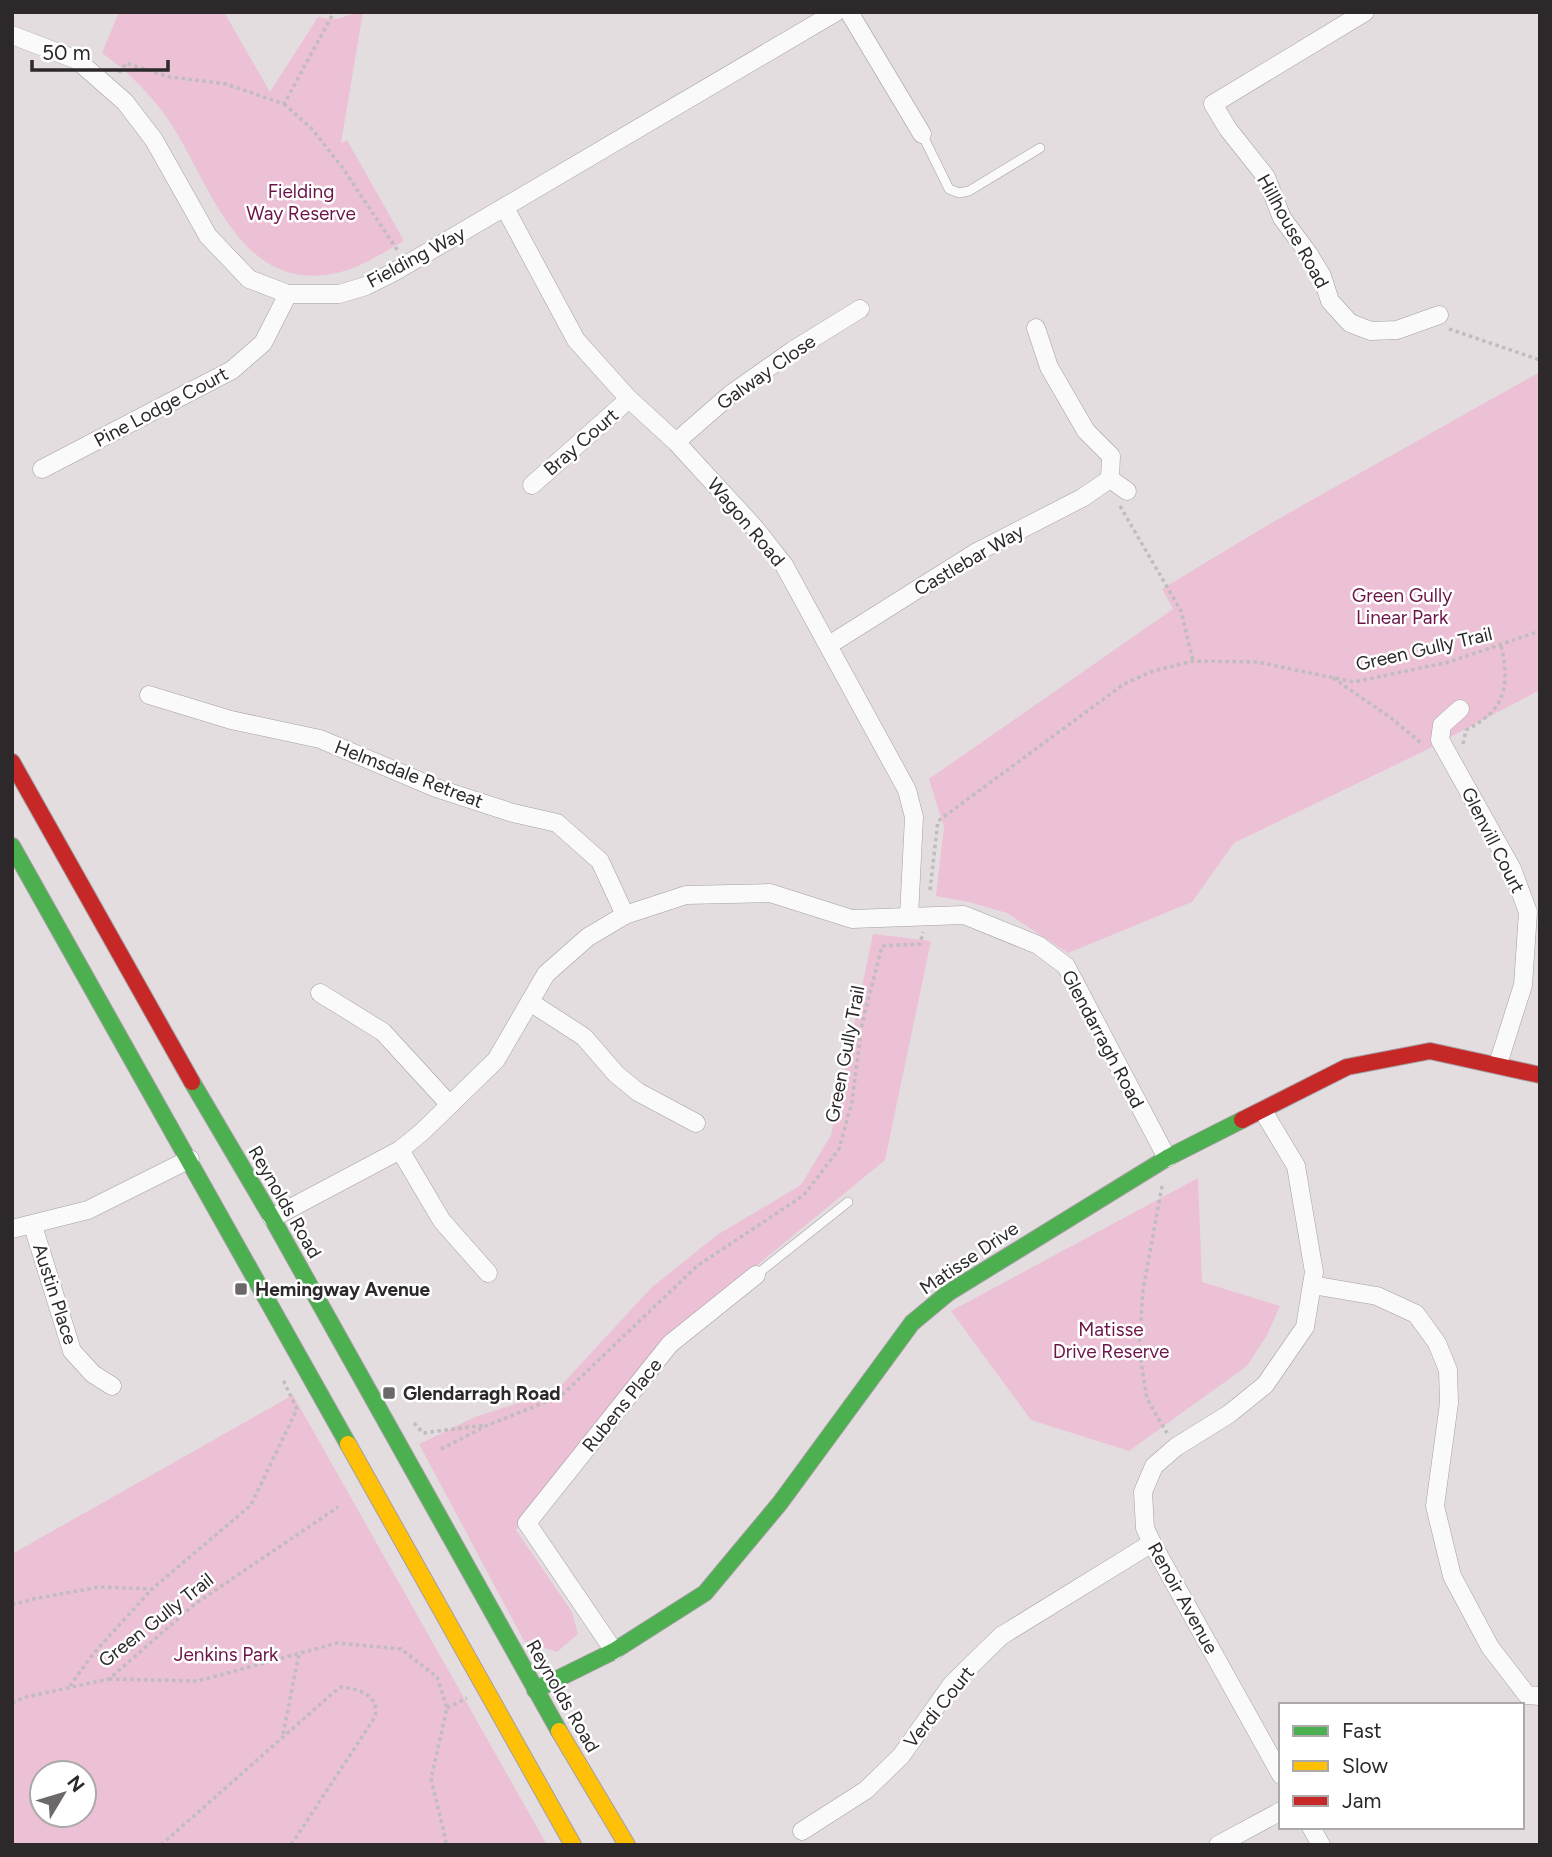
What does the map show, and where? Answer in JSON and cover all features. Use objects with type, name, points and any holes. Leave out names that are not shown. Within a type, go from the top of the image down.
[{"type":"main road","name":"Reynolds Road","points":[[12,762],[207,1149],[517,1700],[627,1845]]},
{"type":"main road","name":"Reynolds Road","points":[[12,846],[207,1149],[272,1218],[517,1700],[573,1845]]},
{"type":"main road","name":"Matisse Drive","points":[[517,1700],[614,1651],[705,1593],[780,1503],[912,1324],[948,1293],[1167,1158],[1347,1067],[1430,1051],[1540,1075]]},
{"type":"street","name":"Fielding Way","points":[[12,35],[77,60],[125,102],[153,141],[208,236],[248,279],[288,294],[339,294],[366,286],[407,264],[836,12]]},
{"type":"street","points":[[849,12],[922,134]]},
{"type":"street","name":"Hillhouse Road","points":[[1365,12],[1213,104],[1228,129],[1266,177],[1282,218],[1322,276],[1330,301],[1350,323],[1371,331],[1397,330],[1431,318]]},
{"type":"street","name":"Wagon Road","points":[[505,208],[576,340],[629,399],[676,442],[754,527],[784,565],[907,790],[914,817],[918,916]]},
{"type":"street","name":"Pine Lodge Court","points":[[43,469],[232,370],[263,343],[288,294]]},
{"type":"street","name":"Galway Close","points":[[676,442],[731,394],[792,351],[860,309]]},
{"type":"street","points":[[1036,328],[1049,367],[1086,431],[1111,456],[1110,479],[1127,491]]},
{"type":"street","name":"Bray Court","points":[[532,485],[629,399]]},
{"type":"street","name":"Castlebar Way","points":[[829,645],[975,553],[1082,498],[1110,479]]},
{"type":"street","name":"Helmsdale Retreat","points":[[149,695],[231,720],[320,739],[436,788],[513,813],[557,823],[600,861],[625,915]]},
{"type":"street","points":[[1448,757],[1440,740],[1442,725],[1460,709]]},
{"type":"street","name":"Glenvill Court","points":[[1448,757],[1512,869],[1528,912],[1523,985],[1498,1064]]},
{"type":"street","name":"Glendarragh Road","points":[[272,1218],[400,1150],[496,1060],[546,974],[588,937],[625,915],[686,895],[770,893],[852,919],[964,915],[1038,945],[1066,966],[1167,1158]]},
{"type":"street","points":[[320,993],[383,1032],[450,1105]]},
{"type":"street","points":[[530,1002],[584,1037],[616,1074],[638,1092],[696,1123]]},
{"type":"street","name":"Renoir Avenue","points":[[1263,1111],[1296,1166],[1314,1272],[1305,1327],[1265,1385],[1229,1414],[1175,1447],[1154,1466],[1143,1492],[1144,1528],[1279,1771]]},
{"type":"street","points":[[12,1229],[33,1226],[88,1210],[207,1149]]},
{"type":"street","points":[[400,1150],[442,1221],[488,1273]]},
{"type":"street","name":"Austin Place","points":[[33,1226],[72,1351],[93,1374],[113,1386]]},
{"type":"street","name":"Rubens Place","points":[[614,1651],[527,1524],[670,1344],[756,1275]]},
{"type":"street","points":[[1312,1284],[1377,1296],[1416,1314],[1437,1343],[1448,1370],[1449,1403],[1435,1506],[1452,1576],[1490,1647],[1527,1695],[1540,1696]]},
{"type":"street","name":"Verdi Court","points":[[802,1830],[866,1790],[901,1756],[952,1684],[1001,1636],[1152,1543]]},
{"type":"street","points":[[1218,1845],[1279,1812]]},
{"type":"street","points":[[1312,1829],[1321,1845]]},
{"type":"lane","points":[[922,134],[949,189],[959,193],[969,191],[1040,148]]},
{"type":"lane","name":"Rubens Place","points":[[756,1275],[848,1202]]},
{"type":"path","points":[[284,104],[334,12]]},
{"type":"path","points":[[108,87],[127,63],[170,77],[226,84],[284,104],[312,129],[342,167],[407,264]]},
{"type":"path","points":[[1431,318],[1540,360]]},
{"type":"path","points":[[1110,479],[1114,496],[1181,611],[1193,661]]},
{"type":"path","name":"Green Gully Trail","points":[[441,1449],[488,1425],[561,1396],[697,1266],[804,1195],[839,1149],[852,1102],[862,1024],[882,946],[920,944],[918,916],[938,821],[1124,684],[1153,671],[1193,661],[1257,662],[1354,682],[1449,662],[1540,631]]},
{"type":"path","points":[[1331,677],[1391,718],[1422,744],[1448,757],[1466,751],[1463,745],[1466,730],[1481,722],[1499,705],[1505,686],[1501,645]]},
{"type":"path","points":[[1167,1158],[1143,1290],[1139,1349],[1147,1399],[1175,1447]]},
{"type":"path","points":[[69,1687],[93,1654],[152,1589],[251,1505],[298,1409]]},
{"type":"path","name":"Green Gully Trail","points":[[12,1703],[26,1697],[109,1679],[195,1604],[338,1507]]},
{"type":"path","points":[[12,1605],[99,1587],[152,1589]]},
{"type":"path","points":[[109,1679],[198,1681],[337,1643],[401,1649],[437,1677],[447,1709],[431,1779],[446,1841],[444,1845]]},
{"type":"path","points":[[283,1736],[299,1654]]},
{"type":"path","points":[[160,1845],[341,1687],[363,1692],[374,1700],[377,1711],[372,1725],[291,1845]]},
{"type":"path","points":[[447,1709],[472,1695]]},
{"type":"green space","name":"Fielding Way Reserve","points":[[119,12],[224,12],[270,92],[318,17],[337,19],[363,12],[341,143],[347,140],[404,241],[360,265],[331,274],[299,275],[272,266],[249,249],[213,200],[184,145],[162,111],[139,84],[102,53]]},
{"type":"green space","name":"Green Gully Linear Park","points":[[1540,372],[1540,690],[1420,753],[1234,843],[1192,902],[1068,953],[1007,913],[936,896],[944,827],[929,779],[1173,609],[1162,589],[1271,523]]},
{"type":"green space","points":[[873,934],[931,941],[885,1160],[661,1344],[516,1530],[572,1612],[578,1634],[557,1652],[524,1641],[419,1444],[475,1417],[556,1391],[651,1288],[717,1235],[801,1185],[831,1135]]},
{"type":"green space","name":"Matisse Drive Reserve","points":[[1198,1178],[1202,1282],[1280,1306],[1267,1335],[1247,1366],[1129,1451],[1031,1420],[951,1311]]},
{"type":"green space","name":"Jenkins Park","points":[[293,1395],[547,1845],[12,1845],[12,1554]]},
{"type":"traffic: fast","points":[[12,846],[348,1444]]},
{"type":"traffic: fast","points":[[192,1082],[272,1218],[559,1731]]},
{"type":"traffic: fast","points":[[535,1690],[614,1651],[705,1593],[780,1503],[912,1323],[948,1293],[1167,1158],[1242,1120]]},
{"type":"traffic: slow","points":[[348,1444],[573,1845]]},
{"type":"traffic: slow","points":[[559,1731],[627,1845]]},
{"type":"traffic: jam","points":[[12,762],[192,1082]]},
{"type":"traffic: jam","points":[[1242,1120],[1347,1067],[1430,1051],[1540,1075]]},
{"type":"place","name":"Hemingway Avenue","points":[[241,1289]]},
{"type":"place","name":"Glendarragh Road","points":[[389,1393]]}]
